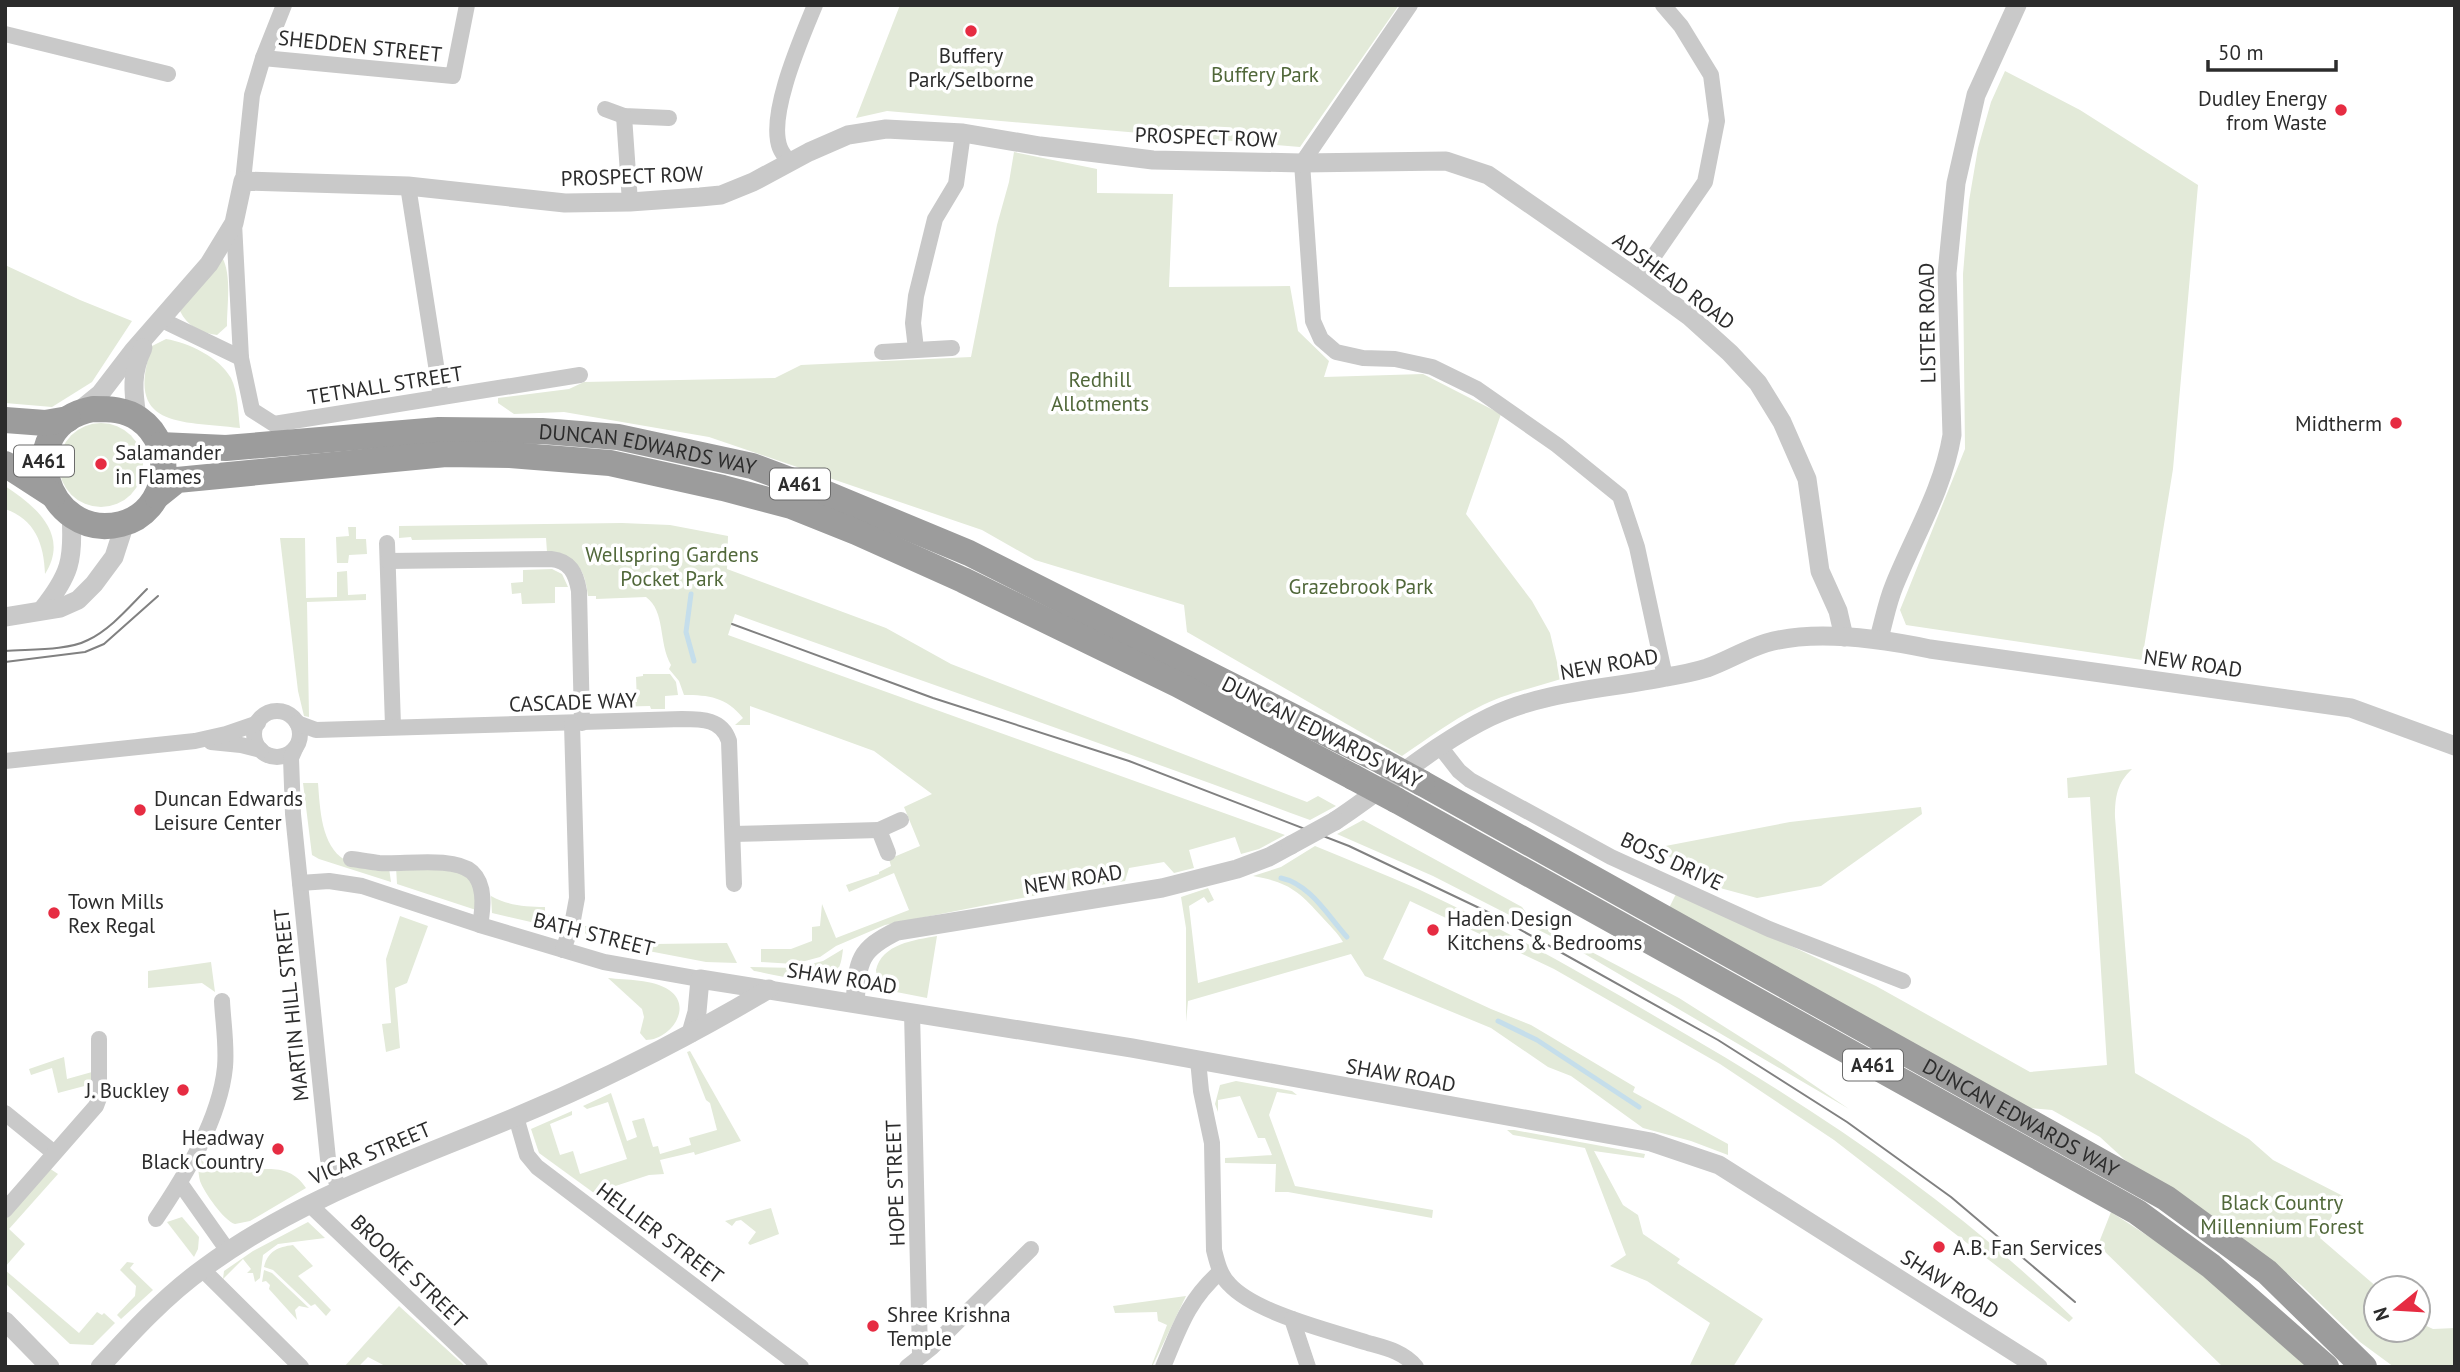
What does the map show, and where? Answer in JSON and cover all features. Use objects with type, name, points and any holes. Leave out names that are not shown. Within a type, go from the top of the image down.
[{"type":"highway","name":"A461","points":[[5,420],[46,423],[117,409],[137,418]]},
{"type":"highway","name":"A461","points":[[53,495],[45,475],[44,453],[51,436],[73,416]]},
{"type":"highway","points":[[137,418],[153,431],[160,445],[164,474],[158,496]]},
{"type":"highway","name":"DUNCAN EDWARDS WAY","points":[[160,445],[226,448],[439,430],[542,431],[618,437],[752,466],[969,553],[1384,762],[2166,1198],[2267,1272],[2364,1367]]},
{"type":"highway","name":"DUNCAN EDWARDS WAY","points":[[158,496],[177,480],[446,454],[510,455],[610,463],[723,488],[791,506],[856,532],[963,580],[1177,684],[1396,800],[2137,1212],[2211,1266],[2326,1367]]},
{"type":"highway","name":"A461","points":[[5,464],[53,495],[71,515],[94,526],[125,523],[148,509],[158,496]]},
{"type":"street","points":[[73,416],[100,394],[209,264],[234,223],[243,181],[252,95],[284,5]]},
{"type":"street","name":"SHEDDEN STREET","points":[[263,58],[453,76],[467,5]]},
{"type":"street","points":[[789,162],[779,147],[778,127],[784,84],[815,5]]},
{"type":"street","points":[[1410,5],[1302,163],[1313,321],[1321,339],[1336,352],[1363,358],[1395,359],[1432,367],[1477,389],[1557,445],[1620,496],[1637,547],[1665,677]]},
{"type":"street","points":[[1638,279],[1704,182],[1717,121],[1711,75],[1681,26],[1663,5]]},
{"type":"street","name":"LISTER ROAD","points":[[1879,638],[1893,588],[1916,540],[1948,456],[1952,435],[1947,273],[1956,183],[1976,95],[2017,5]]},
{"type":"street","points":[[5,34],[168,74]]},
{"type":"street","points":[[605,109],[624,116],[669,118]]},
{"type":"street","points":[[624,116],[630,202]]},
{"type":"street","name":"PROSPECT ROW","points":[[243,181],[408,186],[565,203],[630,202],[721,195],[848,135],[886,129],[963,133],[1153,160],[1302,163]]},
{"type":"street","points":[[916,349],[913,323],[916,296],[935,219],[956,184],[963,133]]},
{"type":"street","name":"ADSHEAD ROAD","points":[[1302,163],[1446,162],[1488,175],[1689,316],[1758,383],[1782,422],[1808,479],[1820,571],[1838,611],[1844,637]]},
{"type":"street","points":[[408,186],[441,397]]},
{"type":"street","name":"TETNALL STREET","points":[[234,223],[241,358],[252,410],[274,424],[580,375]]},
{"type":"street","points":[[156,325],[241,358]]},
{"type":"street","points":[[137,418],[132,388],[137,362],[156,325]]},
{"type":"street","points":[[882,352],[952,348]]},
{"type":"street","points":[[42,610],[65,580],[73,548],[71,515]]},
{"type":"street","points":[[5,617],[60,608],[78,600],[114,557],[125,523]]},
{"type":"street","points":[[387,543],[393,726]]},
{"type":"street","points":[[388,562],[551,559],[562,560],[572,568],[577,577],[577,898],[572,925],[563,950]]},
{"type":"street","name":"NEW ROAD","points":[[855,1003],[857,976],[864,953],[882,938],[897,931],[1162,888],[1237,869],[1269,858],[1335,821],[1487,719],[1530,701],[1708,667],[1768,642],[1790,638],[1879,638],[1930,649],[2351,708],[2455,746]]},
{"type":"street","points":[[5,761],[195,741],[258,723],[266,715],[278,712],[287,714],[297,723]]},
{"type":"street","name":"CASCADE WAY","points":[[297,745],[305,735],[316,730],[682,719],[713,722],[727,734],[729,741],[734,884]]},
{"type":"street","name":"MARTIN HILL STREET","points":[[258,723],[255,740],[279,775],[293,814]]},
{"type":"street","name":"CASCADE WAY","points":[[297,723],[316,730]]},
{"type":"street","name":"MARTIN HILL STREET","points":[[297,723],[300,735],[290,767],[293,814],[328,1159],[339,1189]]},
{"type":"street","points":[[195,741],[241,745],[282,757],[297,745]]},
{"type":"street","name":"BOSS DRIVE","points":[[1441,748],[1459,771],[1470,780],[1611,857],[1769,929],[1903,981]]},
{"type":"street","points":[[733,834],[879,830],[901,820]]},
{"type":"street","points":[[879,830],[888,853]]},
{"type":"street","points":[[351,859],[379,863],[448,863],[463,867],[473,873],[479,882],[483,910],[480,925]]},
{"type":"street","name":"BATH STREET","points":[[300,883],[328,880],[362,886],[604,962],[700,979]]},
{"type":"street","points":[[691,1033],[697,1012],[700,979]]},
{"type":"street","name":"SHAW ROAD","points":[[700,979],[1198,1060],[1651,1142],[1719,1165],[2038,1367]]},
{"type":"street","name":"VICAR STREET","points":[[100,1367],[164,1301],[202,1269],[309,1204],[339,1189],[516,1117],[638,1062],[769,989]]},
{"type":"street","points":[[156,1219],[180,1184],[219,1102],[225,1065],[222,1001]]},
{"type":"street","name":"HOPE STREET","points":[[912,1012],[920,1354]]},
{"type":"street","points":[[5,1210],[96,1106],[99,1098],[99,1039]]},
{"type":"street","points":[[1198,1060],[1201,1091],[1212,1143],[1214,1242],[1220,1272],[1235,1291],[1293,1320],[1398,1352],[1416,1367]]},
{"type":"street","points":[[5,1113],[53,1152]]},
{"type":"street","name":"HELLIER STREET","points":[[516,1117],[527,1155],[537,1167],[801,1367]]},
{"type":"street","points":[[180,1184],[228,1251]]},
{"type":"street","name":"BROOKE STREET","points":[[309,1204],[481,1367]]},
{"type":"street","points":[[907,1367],[920,1354],[931,1348],[1031,1249]]},
{"type":"street","points":[[202,1269],[301,1367]]},
{"type":"street","points":[[1163,1367],[1189,1307],[1203,1287],[1220,1272]]},
{"type":"street","points":[[1293,1320],[1308,1367]]},
{"type":"street","points":[[5,1321],[50,1367]]},
{"type":"green space","name":"Buffery Park","points":[[900,5],[1399,5],[1300,147],[887,111],[856,118]]},
{"type":"green space","points":[[2005,71],[2080,110],[2198,185],[2173,469],[2142,660],[1906,625],[1900,610],[1965,449],[1963,274],[1969,201],[1978,148],[1991,102]]},
{"type":"green space","points":[[1014,152],[1097,169],[1097,193],[1173,194],[1169,287],[1290,286],[1298,331],[1329,361],[1324,377],[1423,374],[1501,414],[1466,514],[1532,601],[1550,633],[1561,679],[1487,703],[1448,724],[1402,756],[1187,632],[1184,605],[1035,560],[982,530],[709,437],[564,412],[514,414],[498,403],[498,398],[569,389],[584,382],[775,378],[801,365],[971,357]]},
{"type":"green space","points":[[222,257],[228,281],[227,326],[217,335],[195,328],[186,321],[180,311]]},
{"type":"green space","points":[[5,265],[132,321],[92,382],[52,407],[5,403]]},
{"type":"green space","points":[[166,339],[203,352],[226,370],[235,389],[240,428],[178,421],[151,406],[145,392],[145,373],[152,346]]},
{"type":"green space","points":[[101,423],[124,430],[136,442],[143,465],[136,488],[124,500],[101,507],[78,500],[66,488],[59,465],[66,442],[78,430]]},
{"type":"green space","points":[[5,486],[38,512],[52,534],[52,560],[45,574],[43,553],[36,534],[24,519],[5,509]]},
{"type":"green space","name":"Wellspring Gardens Pocket Park","points":[[622,523],[670,525],[728,536],[727,569],[886,628],[951,664],[1307,802],[1318,796],[1336,806],[1310,820],[735,614],[728,635],[1285,835],[1259,849],[1241,854],[1235,837],[1189,850],[1194,868],[1174,873],[1164,862],[1129,868],[1125,881],[885,925],[836,946],[820,957],[794,964],[761,962],[761,949],[791,949],[812,941],[812,927],[820,926],[822,904],[836,938],[909,910],[894,873],[849,892],[846,885],[879,874],[891,866],[889,859],[920,846],[904,807],[932,794],[874,751],[750,706],[750,725],[735,725],[743,718],[723,701],[684,695],[679,681],[669,669],[671,665],[664,647],[657,611],[652,603],[646,597],[596,599],[596,596],[588,596],[581,570],[572,561],[547,552],[546,538],[399,538],[399,526]]},
{"type":"green space","points":[[348,527],[356,527],[356,539],[366,539],[367,554],[349,555],[348,563],[337,563],[336,537],[349,536]]},
{"type":"green space","points":[[280,538],[305,538],[306,598],[337,597],[337,572],[347,571],[348,595],[366,594],[366,600],[307,602],[309,717],[304,716],[298,691]]},
{"type":"green space","points":[[552,569],[562,574],[568,587],[555,587],[555,603],[522,604],[521,593],[512,594],[511,583],[523,582],[523,570]]},
{"type":"green space","points":[[643,674],[670,674],[676,682],[678,695],[665,696],[665,709],[651,709],[650,706],[606,707],[606,703],[637,702],[636,677]]},
{"type":"green space","name":"Black Country Millennium Forest","points":[[2132,769],[2118,791],[2115,817],[2135,1073],[2249,1139],[2273,1160],[2343,1196],[2320,1238],[2362,1274],[2362,1343],[2301,1285],[2229,1228],[2125,1160],[2100,1137],[2052,1110],[2029,1108],[1669,908],[1677,892],[1876,986],[2030,1072],[2107,1065],[2090,797],[2068,798],[2067,778]]},
{"type":"green space","points":[[303,783],[318,783],[323,826],[337,854],[355,864],[389,868],[391,882],[312,855]]},
{"type":"green space","points":[[1921,807],[1922,814],[1821,886],[1757,898],[1720,888],[1655,848],[1790,822]]},
{"type":"green space","points":[[1363,820],[1522,907],[1531,920],[1679,998],[1849,1109],[1578,950],[1433,876],[1337,834]]},
{"type":"green space","points":[[1315,846],[1418,889],[1514,937],[1777,1089],[1931,1196],[2027,1275],[2073,1318],[2069,1322],[1834,1140],[1720,1064],[1554,969],[1410,901],[1383,959],[1531,1025],[1635,1087],[1633,1092],[1728,1144],[1728,1155],[1691,1141],[1643,1128],[1571,1076],[1548,1067],[1491,1028],[1365,976],[1351,954],[1188,1001],[1186,1022],[1186,928],[1181,897],[1208,888],[1214,900],[1208,903],[1204,897],[1189,906],[1198,983],[1343,942],[1299,894],[1275,881],[1253,876],[1281,867]]},
{"type":"green space","points":[[396,867],[437,867],[466,876],[474,888],[476,910],[397,884]]},
{"type":"green space","points":[[491,896],[518,905],[545,907],[545,914],[561,917],[557,928],[492,913]]},
{"type":"green space","points":[[400,916],[428,926],[407,983],[395,988],[400,1048],[386,1052],[382,1024],[391,1023],[386,959]]},
{"type":"green space","points":[[585,926],[601,926],[628,939],[653,939],[654,944],[727,943],[737,963],[706,962],[591,940],[585,933]]},
{"type":"green space","points":[[937,936],[927,998],[886,990],[877,979],[876,970],[885,954],[900,945]]},
{"type":"green space","points":[[843,949],[838,969],[828,979],[796,979],[754,971],[750,967],[795,968],[823,961]]},
{"type":"green space","points":[[211,962],[215,992],[202,983],[148,988],[148,971]]},
{"type":"green space","points":[[608,978],[663,986],[676,997],[679,1005],[676,1021],[663,1035],[646,1040],[640,1033],[644,1017],[642,1009]]},
{"type":"green space","points":[[690,1051],[741,1141],[695,1155],[694,1152],[660,1160],[664,1174],[649,1175],[594,1193],[539,1153],[531,1129],[572,1111],[572,1115],[550,1124],[560,1155],[573,1151],[580,1174],[627,1159],[608,1102],[587,1109],[583,1106],[611,1093],[627,1141],[637,1137],[632,1121],[644,1118],[653,1147],[658,1146],[660,1154],[691,1145],[689,1138],[717,1130],[710,1103],[706,1100],[687,1052]]},
{"type":"green space","points":[[64,1057],[67,1079],[92,1072],[92,1084],[58,1093],[52,1068],[31,1075],[29,1069]]},
{"type":"green space","points":[[1236,1081],[1292,1091],[1297,1095],[1277,1092],[1269,1115],[1295,1186],[1433,1210],[1432,1218],[1288,1192],[1275,1192],[1276,1164],[1225,1163],[1225,1158],[1272,1155],[1265,1138],[1258,1138],[1240,1096],[1218,1100],[1218,1112],[1215,1104],[1220,1085]]},
{"type":"green space","points":[[1507,1130],[1645,1154],[1644,1158],[1594,1151],[1623,1205],[1638,1215],[1643,1234],[1680,1259],[1677,1263],[1763,1319],[1733,1367],[1689,1367],[1710,1323],[1647,1281],[1610,1266],[1626,1255],[1585,1148],[1513,1135]]},
{"type":"green space","points":[[199,1158],[212,1167],[226,1170],[283,1171],[295,1176],[306,1188],[250,1221],[235,1224],[220,1212],[202,1186]]},
{"type":"green space","points":[[49,1168],[58,1174],[9,1229],[25,1244],[5,1267],[5,1219]]},
{"type":"green space","points":[[771,1208],[779,1234],[750,1245],[748,1243],[756,1232],[741,1220],[732,1226],[725,1221]]},
{"type":"green space","name":"Black Country Millennium Forest","points":[[2111,1212],[2185,1260],[2310,1367],[2223,1367],[2098,1245]]},
{"type":"green space","points":[[182,1217],[199,1237],[194,1257],[167,1222]]},
{"type":"green space","points":[[308,1222],[325,1238],[278,1244],[263,1255],[260,1278],[255,1282],[253,1273],[247,1273],[251,1269],[243,1259],[223,1279],[224,1271],[253,1251]]},
{"type":"green space","points":[[293,1245],[313,1266],[298,1276],[331,1310],[326,1316],[315,1304],[311,1306],[273,1270],[264,1267],[274,1251]]},
{"type":"green space","points":[[127,1262],[134,1263],[130,1268],[153,1290],[121,1319],[117,1315],[135,1296],[136,1286],[120,1270]]},
{"type":"green space","points":[[5,1270],[79,1333],[97,1312],[102,1315],[104,1313],[115,1323],[93,1345],[70,1344],[5,1283]]},
{"type":"green space","points":[[264,1270],[272,1273],[309,1308],[299,1306],[295,1310],[297,1320],[269,1289],[270,1285],[266,1281],[262,1282]]},
{"type":"green space","points":[[1186,1296],[1151,1367],[1167,1325],[1158,1321],[1157,1312],[1115,1313],[1113,1306]]},
{"type":"green space","points":[[399,1306],[466,1367],[387,1367],[368,1357],[358,1367],[344,1367]]},
{"type":"green space","name":"Black Country Millennium Forest","points":[[2455,1328],[2455,1367],[2394,1367],[2363,1344],[2432,1344],[2432,1329]]},
{"type":"waterway","points":[[691,594],[686,632],[694,661]]},
{"type":"waterway","points":[[1281,878],[1291,881],[1310,894],[1347,937]]},
{"type":"waterway","points":[[1498,1021],[1537,1040],[1639,1107]]},
{"type":"tram line","points":[[5,651],[79,644],[112,624],[147,589]]},
{"type":"tram line","points":[[5,662],[85,652],[104,644],[158,596]]},
{"type":"tram line","points":[[732,624],[933,698],[1129,761],[1349,846],[1494,915],[1718,1040],[1847,1122],[1951,1197],[2075,1302]]},
{"type":"place","name":"Buffery Park/Selborne","points":[[971,31]]},
{"type":"place","name":"Dudley Energy from Waste","points":[[2341,110]]},
{"type":"place","name":"Midtherm","points":[[2396,423]]},
{"type":"place","name":"Salamander in Flames","points":[[101,464]]},
{"type":"place","name":"Duncan Edwards Leisure Center","points":[[140,810]]},
{"type":"place","name":"Town Mills Rex Regal","points":[[54,913]]},
{"type":"place","name":"Haden Design Kitchens & Bedrooms","points":[[1433,930]]},
{"type":"place","name":"J. Buckley","points":[[183,1090]]},
{"type":"place","name":"Headway Black Country","points":[[278,1149]]},
{"type":"place","name":"A.B. Fan Services","points":[[1939,1247]]},
{"type":"place","name":"Shree Krishna Temple","points":[[873,1326]]},
{"type":"park label","name":"Redhill Allotments","points":[[1100,391]]},
{"type":"park label","name":"Grazebrook Park","points":[[1361,586]]}]
